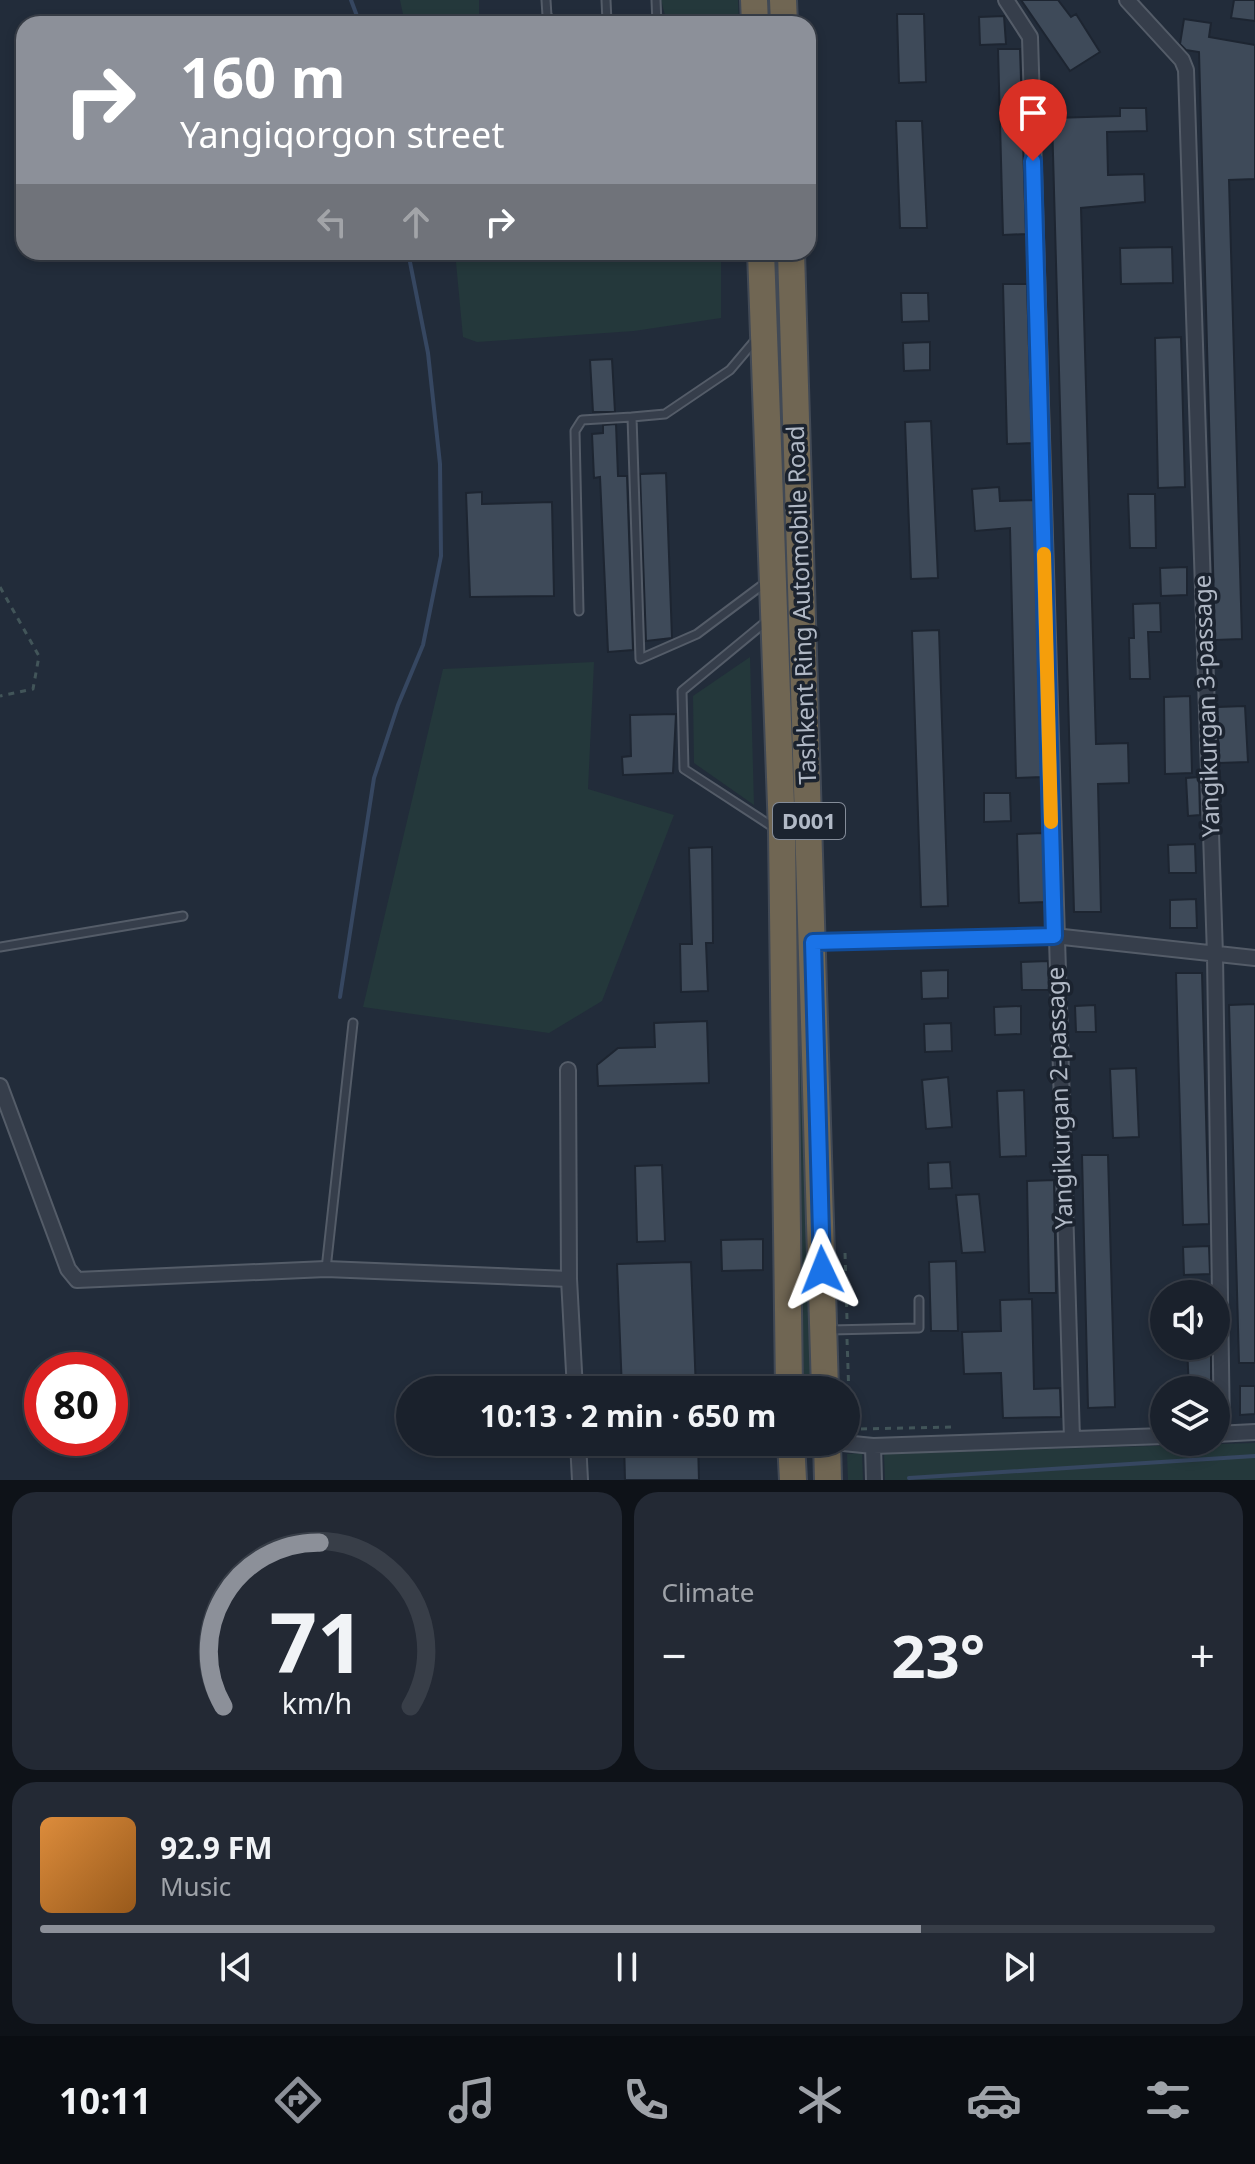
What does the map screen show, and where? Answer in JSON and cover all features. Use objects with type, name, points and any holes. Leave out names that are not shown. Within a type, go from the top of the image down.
[{"type":"highway","name":"Tashkent Ring Automobile Road","points":[[761,260],[782,832],[789,1376]]},
{"type":"highway","name":"Tashkent Ring Automobile Road","points":[[791,260],[813,942],[835,1330],[827,1376]]},
{"type":"highway","points":[[792,1456],[793,1480]]},
{"type":"highway","points":[[827,1456],[828,1480]]},
{"type":"street","name":"Yangikurgan 2-passage","points":[[1006,0],[1030,37],[1054,936],[1072,1439]]},
{"type":"street","name":"Yangikurgan 3-passage","points":[[1127,0],[1182,60],[1186,70],[1215,955],[1219,1376]]},
{"type":"street","points":[[813,942],[1054,936],[1255,958]]},
{"type":"street","points":[[568,1070],[569,1279],[574,1376]]},
{"type":"street","points":[[0,1086],[68,1269],[77,1280],[326,1269],[569,1279]]},
{"type":"street","points":[[1230,1433],[1255,1432]]},
{"type":"street","points":[[860,1445],[1150,1436]]},
{"type":"street","points":[[873,1446],[874,1480]]},
{"type":"street","points":[[579,1456],[580,1480]]},
{"type":"lane","points":[[579,611],[575,431],[582,420],[665,414],[730,370],[764,330]]},
{"type":"lane","points":[[632,417],[640,659],[697,634],[775,576]]},
{"type":"lane","points":[[776,613],[682,691],[682,706],[684,769],[782,832]]},
{"type":"lane","points":[[0,947],[183,916]]},
{"type":"lane","points":[[326,1269],[353,1023]]},
{"type":"lane","points":[[835,1330],[919,1328],[919,1300]]},
{"type":"path","points":[[0,587],[39,656],[33,689],[0,696]]},
{"type":"path","points":[[845,1253],[835,1330],[852,1429],[953,1427]]},
{"type":"green space","points":[[400,0],[479,0],[479,16],[403,16]]},
{"type":"green space","points":[[661,0],[738,0],[739,16],[665,15]]},
{"type":"green space","points":[[456,260],[721,260],[721,318],[634,331],[477,342],[463,337]]},
{"type":"green space","points":[[776,297],[786,315],[814,1376],[804,1376]]},
{"type":"green space","points":[[750,657],[754,805],[694,763],[693,696]]},
{"type":"green space","points":[[594,662],[588,789],[674,815],[602,1001],[549,1033],[363,1007],[443,669]]},
{"type":"green space","points":[[1255,1443],[1255,1480],[885,1480],[884,1454],[1150,1446],[1150,1456],[1230,1456],[1230,1444]]},
{"type":"green space","points":[[860,1453],[863,1480],[848,1480],[847,1456],[860,1456]]},
{"type":"building","points":[[1021,0],[1058,0],[1071,17],[1076,14],[1100,52],[1070,71]]},
{"type":"building","points":[[1234,0],[1255,0],[1255,21],[1231,18]]},
{"type":"building","points":[[897,14],[924,14],[926,82],[899,83]]},
{"type":"building","points":[[1004,16],[1006,44],[980,45],[979,17]]},
{"type":"building","points":[[1184,19],[1211,23],[1209,37],[1255,45],[1255,179],[1229,180],[1242,639],[1215,640],[1199,52],[1186,50],[1180,44]]},
{"type":"building","points":[[998,49],[1020,49],[1026,234],[1003,235]]},
{"type":"building","points":[[1120,108],[1146,108],[1147,131],[1107,132],[1108,175],[1144,174],[1145,202],[1081,208],[1096,744],[1128,743],[1129,783],[1098,784],[1101,912],[1074,912],[1052,118],[1120,116]]},
{"type":"building","points":[[896,121],[922,121],[927,228],[900,228]]},
{"type":"building","points":[[1172,247],[1173,283],[1121,284],[1120,248]]},
{"type":"building","points":[[1003,284],[1027,284],[1032,443],[1007,444]]},
{"type":"building","points":[[901,293],[928,293],[929,321],[902,322]]},
{"type":"building","points":[[1181,337],[1185,487],[1158,488],[1155,338]]},
{"type":"building","points":[[930,342],[930,370],[904,371],[903,343]]},
{"type":"building","points":[[612,359],[615,412],[593,412],[590,360]]},
{"type":"building","points":[[931,421],[938,578],[911,579],[905,422]]},
{"type":"building","points":[[616,424],[618,476],[627,476],[633,650],[608,652],[600,477],[594,478],[592,434],[603,433],[603,425]]},
{"type":"building","points":[[666,473],[672,638],[646,641],[640,474]]},
{"type":"building","points":[[999,487],[1000,501],[1034,500],[1042,777],[1016,778],[1010,528],[975,531],[972,489]]},
{"type":"building","points":[[482,492],[482,504],[552,502],[554,596],[470,597],[466,493]]},
{"type":"building","points":[[1128,494],[1155,494],[1156,548],[1130,548]]},
{"type":"building","points":[[1187,567],[1187,595],[1161,596],[1160,568]]},
{"type":"building","points":[[1160,603],[1161,632],[1148,632],[1150,679],[1130,679],[1129,638],[1134,638],[1133,604]]},
{"type":"building","points":[[939,630],[948,906],[921,907],[912,631]]},
{"type":"building","points":[[1190,696],[1192,773],[1165,774],[1164,697]]},
{"type":"building","points":[[1245,706],[1248,762],[1219,763],[1217,707]]},
{"type":"building","points":[[676,714],[673,773],[623,775],[622,757],[631,756],[630,715]]},
{"type":"building","points":[[1199,777],[1200,815],[1188,816],[1186,778]]},
{"type":"building","points":[[984,793],[1010,793],[1011,821],[984,822]]},
{"type":"building","points":[[1044,833],[1046,902],[1019,903],[1017,834]]},
{"type":"building","points":[[1195,844],[1196,873],[1169,873],[1168,845]]},
{"type":"building","points":[[712,847],[713,943],[706,943],[708,991],[681,992],[680,944],[692,944],[689,848]]},
{"type":"building","points":[[1196,899],[1197,928],[1170,928],[1170,900]]},
{"type":"building","points":[[1048,961],[1049,990],[1022,990],[1021,962]]},
{"type":"building","points":[[948,970],[948,998],[922,999],[921,971]]},
{"type":"building","points":[[1176,973],[1202,973],[1209,1224],[1183,1225]]},
{"type":"building","points":[[1255,1004],[1255,1363],[1239,1363],[1229,1005]]},
{"type":"building","points":[[1095,1005],[1096,1032],[1076,1032],[1075,1006]]},
{"type":"building","points":[[1021,1006],[1021,1034],[995,1035],[994,1007]]},
{"type":"building","points":[[707,1021],[709,1083],[598,1086],[597,1065],[618,1048],[655,1047],[654,1023]]},
{"type":"building","points":[[951,1023],[952,1051],[925,1052],[924,1024]]},
{"type":"building","points":[[1136,1068],[1139,1137],[1113,1138],[1110,1069]]},
{"type":"building","points":[[948,1077],[952,1127],[926,1129],[922,1080]]},
{"type":"building","points":[[1024,1090],[1026,1156],[1000,1157],[997,1091]]},
{"type":"building","points":[[1082,1155],[1108,1155],[1115,1407],[1088,1408]]},
{"type":"building","points":[[950,1162],[952,1188],[929,1189],[928,1163]]},
{"type":"building","points":[[662,1165],[665,1241],[637,1242],[635,1166]]},
{"type":"building","points":[[1054,1180],[1056,1293],[1029,1293],[1027,1181]]},
{"type":"building","points":[[979,1194],[985,1252],[962,1253],[956,1195]]},
{"type":"building","points":[[763,1239],[763,1270],[722,1271],[721,1240]]},
{"type":"building","points":[[1209,1246],[1210,1274],[1184,1275],[1183,1247]]},
{"type":"building","points":[[956,1261],[958,1331],[931,1331],[929,1262]]},
{"type":"building","points":[[691,1262],[695,1376],[621,1376],[617,1264]]},
{"type":"building","points":[[1032,1299],[1034,1389],[1060,1388],[1061,1417],[1003,1418],[1001,1373],[964,1374],[962,1332],[1001,1331],[1000,1300]]},
{"type":"building","points":[[1188,1360],[1211,1360],[1211,1376],[1188,1376]]},
{"type":"building","points":[[1240,1386],[1255,1386],[1255,1414],[1240,1415]]},
{"type":"building","points":[[624,1456],[698,1456],[699,1480],[625,1480]]},
{"type":"waterway","points":[[351,0],[357,16]]},
{"type":"waterway","points":[[340,997],[374,778],[398,705],[423,645],[441,556],[440,464],[428,353],[410,260]]},
{"type":"waterway","points":[[909,1478],[1255,1456]]},
{"type":"slow traffic","points":[[1044,554],[1051,822]]},
{"type":"route","points":[[822,1270],[813,942],[1054,936],[1033,161]]}]
